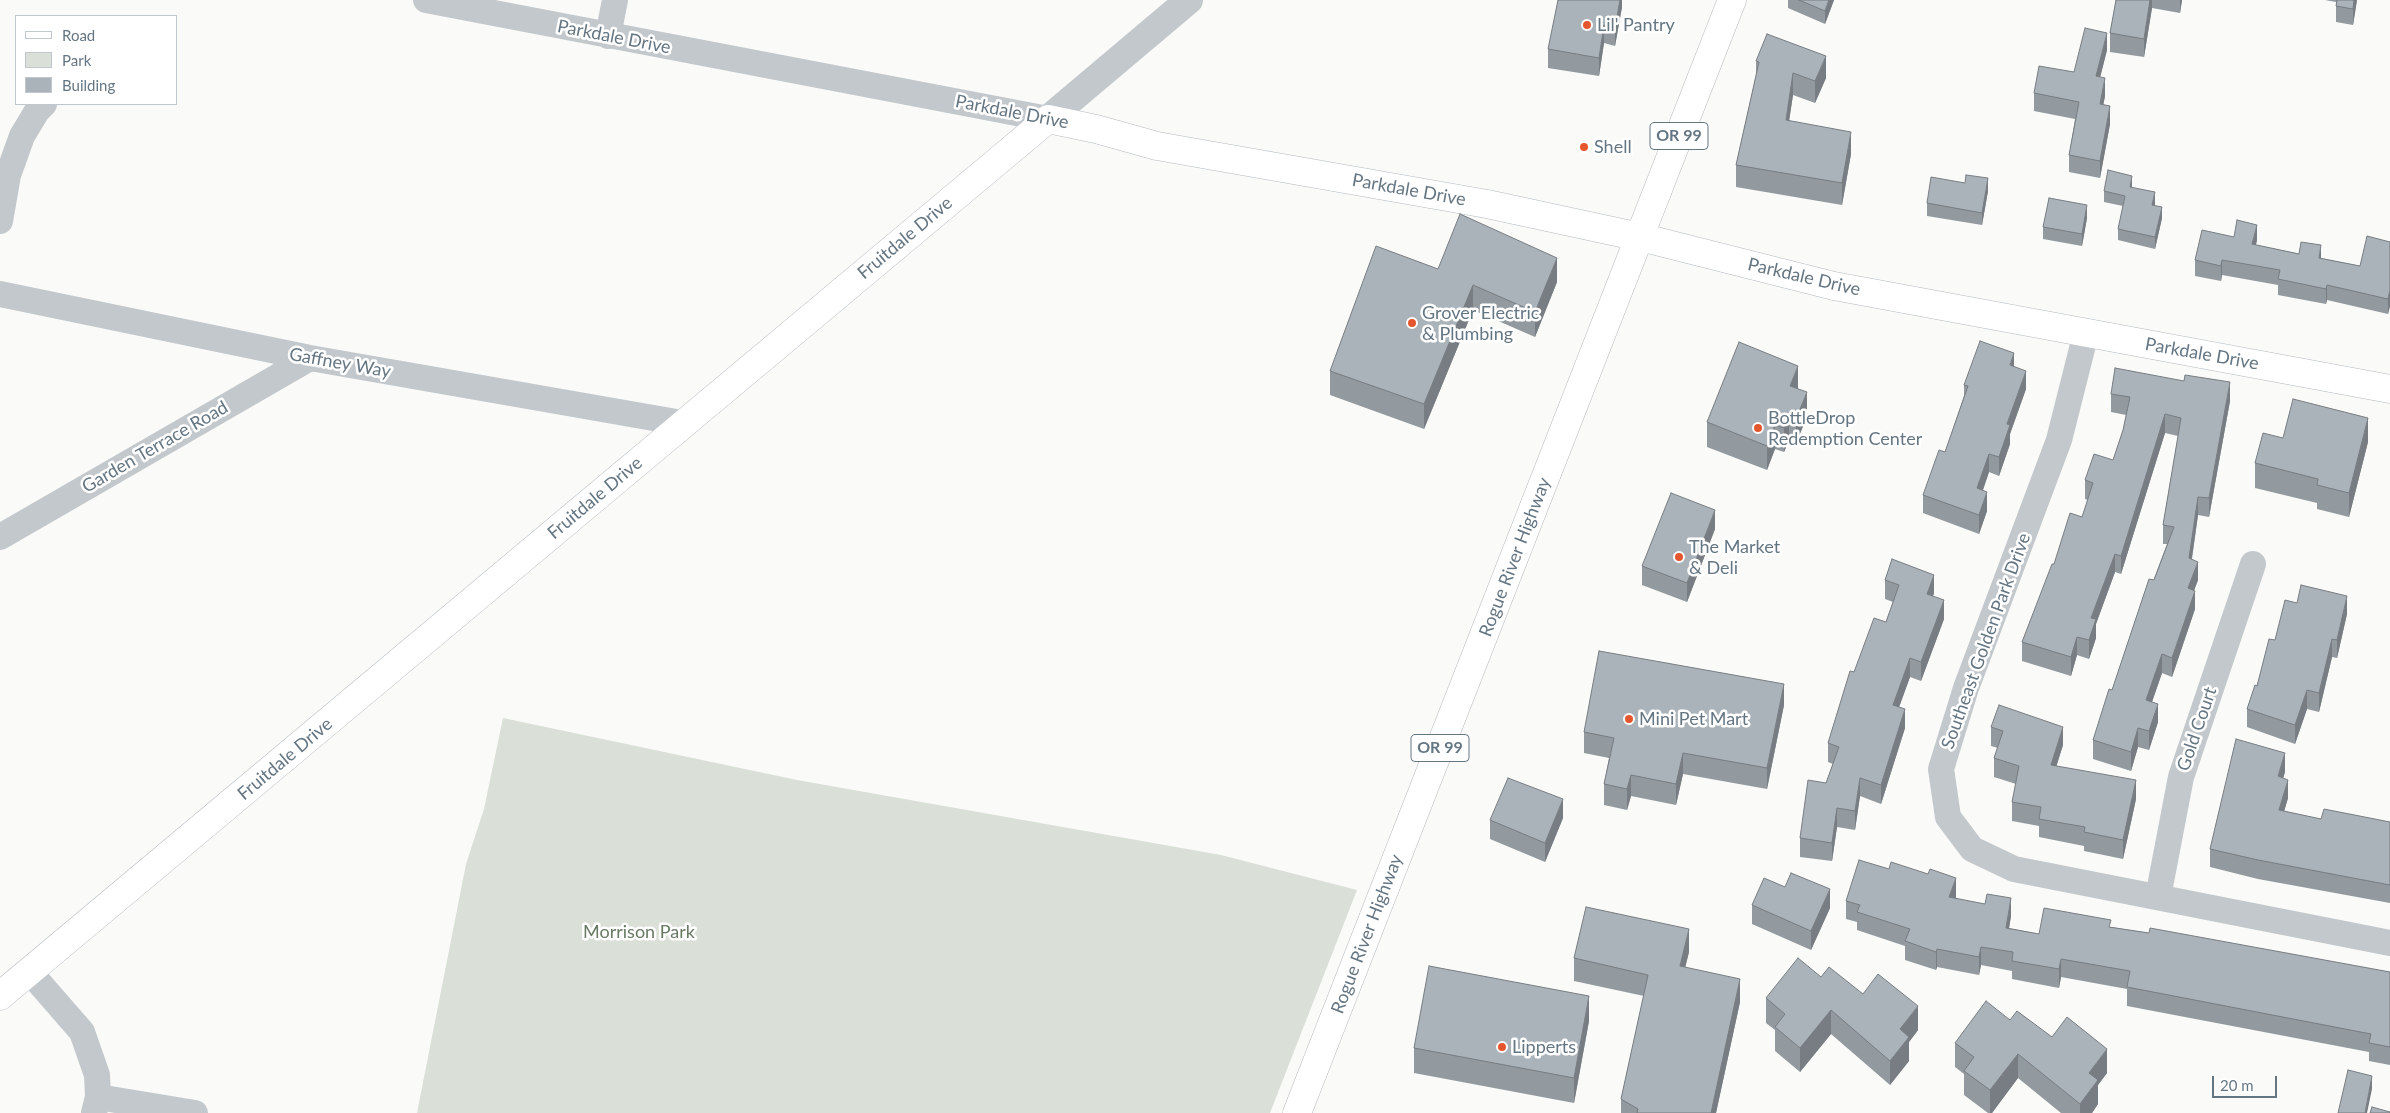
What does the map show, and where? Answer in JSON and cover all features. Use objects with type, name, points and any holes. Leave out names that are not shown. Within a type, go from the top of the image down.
[{"type":"main road","name":"Rogue River Highway","points":[[1297,1113],[1732,0]]},
{"type":"main road","name":"Parkdale Drive","points":[[1048,119],[1096,129],[1157,146],[1487,204],[1640,237],[1834,286],[2390,389]]},
{"type":"main road","name":"Fruitdale Drive","points":[[0,996],[1048,119]]},
{"type":"street","name":"Parkdale Drive","points":[[426,0],[1048,119]]},
{"type":"street","points":[[608,36],[615,0]]},
{"type":"street","name":"Fruitdale Drive","points":[[1048,119],[1189,0]]},
{"type":"street","points":[[0,221],[8,175],[22,136],[37,111],[43,105]]},
{"type":"street","name":"Gaffney Way","points":[[0,294],[310,358],[682,424]]},
{"type":"street","name":"Southeast Golden Park Drive","points":[[2086,333],[2059,440],[1966,688],[1942,769],[1948,816],[1972,849],[2014,869],[2390,943]]},
{"type":"street","name":"Garden Terrace Road","points":[[0,537],[310,358]]},
{"type":"street","name":"Gold Court","points":[[2158,897],[2181,777],[2253,564]]},
{"type":"street","points":[[29,972],[82,1032],[97,1075],[96,1105],[195,1113]]},
{"type":"green space","name":"Morrison Park","points":[[503,718],[797,780],[1221,855],[1357,890],[1270,1113],[417,1113],[466,864],[484,809]]},
{"type":"building","name":"Lil' Pantry","points":[[1558,0],[1620,0],[1615,28],[1604,25],[1599,58],[1548,49]]},
{"type":"building","points":[[1799,0],[1829,0],[1825,11]]},
{"type":"building","points":[[2116,0],[2150,0],[2144,39],[2110,33]]},
{"type":"building","points":[[2337,0],[2354,0],[2353,9],[2336,6]]},
{"type":"building","points":[[2085,28],[2107,33],[2096,76],[2105,78],[2100,104],[2110,106],[2100,161],[2069,155],[2079,102],[2034,93],[2039,66],[2074,72]]},
{"type":"building","points":[[1767,34],[1826,56],[1815,81],[1793,73],[1786,120],[1851,132],[1842,183],[1736,165],[1759,62],[1756,61]]},
{"type":"building","points":[[2108,170],[2132,176],[2130,187],[2155,192],[2152,205],[2162,207],[2155,237],[2118,229],[2125,196],[2104,191]]},
{"type":"building","points":[[1966,175],[1988,178],[1982,213],[1927,203],[1931,177],[1965,183]]},
{"type":"building","points":[[2049,198],[2087,205],[2082,234],[2043,227]]},
{"type":"building","name":"Grover Electric & Plumbing","points":[[1460,214],[1557,258],[1535,312],[1473,285],[1424,404],[1330,371],[1376,246],[1438,269]]},
{"type":"building","points":[[2237,220],[2257,225],[2252,244],[2299,254],[2301,242],[2321,245],[2319,258],[2360,266],[2367,236],[2390,242],[2390,290],[2388,299],[2327,285],[2326,289],[2278,279],[2280,270],[2222,260],[2221,266],[2195,260],[2202,230],[2234,237]]},
{"type":"building","points":[[1980,341],[2014,353],[2010,365],[2026,371],[2007,424],[2010,425],[1999,457],[1989,454],[1977,488],[1987,492],[1979,515],[1923,495],[1939,450],[1945,452],[1968,386],[1964,385]]},
{"type":"building","name":"BottleDrop Redemption Center","points":[[1739,342],[1798,366],[1790,386],[1807,392],[1796,419],[1789,415],[1784,428],[1775,425],[1767,446],[1707,422]]},
{"type":"building","points":[[2115,368],[2184,381],[2185,375],[2230,382],[2209,498],[2198,497],[2189,558],[2198,562],[2188,588],[2195,591],[2172,658],[2162,654],[2146,700],[2158,704],[2149,731],[2138,728],[2131,752],[2093,740],[2109,689],[2112,690],[2149,579],[2154,580],[2174,527],[2163,525],[2181,418],[2165,414],[2121,556],[2115,554],[2091,618],[2096,619],[2089,640],[2077,637],[2071,657],[2022,642],[2052,564],[2054,564],[2070,513],[2082,517],[2093,483],[2085,480],[2094,454],[2113,460],[2123,430],[2130,397],[2111,394]]},
{"type":"building","points":[[2293,399],[2368,418],[2349,493],[2317,485],[2318,479],[2255,463],[2263,433],[2283,438]]},
{"type":"building","name":"The Market & Deli","points":[[1671,493],[1715,510],[1687,583],[1642,566]]},
{"type":"building","points":[[1892,559],[1934,575],[1927,594],[1944,600],[1921,662],[1910,658],[1893,705],[1905,709],[1881,785],[1860,778],[1855,811],[1837,808],[1832,843],[1800,838],[1808,780],[1826,783],[1839,747],[1828,743],[1850,671],[1854,672],[1874,618],[1886,622],[1899,585],[1885,580]]},
{"type":"building","points":[[2301,585],[2347,596],[2337,640],[2332,639],[2319,693],[2307,690],[2295,725],[2247,709],[2255,685],[2257,686],[2269,639],[2275,640],[2285,600],[2297,603]]},
{"type":"building","points":[[1599,651],[1784,684],[1767,768],[1683,753],[1676,784],[1631,775],[1627,789],[1604,784],[1614,738],[1584,732]]},
{"type":"building","points":[[1999,705],[2063,727],[2051,765],[2136,780],[2123,840],[2084,832],[2085,827],[2039,819],[2041,807],[2012,802],[2019,766],[1994,758],[2003,731],[1991,727]]},
{"type":"building","points":[[2236,739],[2285,753],[2278,776],[2288,780],[2279,810],[2321,819],[2324,809],[2390,822],[2390,885],[2210,849]]},
{"type":"building","points":[[1508,778],[1563,799],[1545,843],[1490,820]]},
{"type":"building","points":[[1859,860],[1889,869],[1891,862],[1928,874],[1930,869],[1956,878],[1949,897],[1985,904],[1987,894],[2011,898],[2006,928],[2039,934],[2044,908],[2111,920],[2109,927],[2149,933],[2150,928],[2390,972],[2390,1047],[2369,1043],[2371,1034],[2127,987],[2130,971],[2061,959],[2059,969],[2012,961],[2013,952],[1981,947],[1979,957],[1937,949],[1936,952],[1905,941],[1910,929],[1857,912],[1860,905],[1846,901]]},
{"type":"building","points":[[1791,873],[1830,889],[1811,931],[1752,905],[1764,878],[1785,887]]},
{"type":"building","points":[[1586,907],[1689,929],[1680,966],[1740,979],[1711,1113],[1637,1113],[1638,1109],[1621,1099],[1648,975],[1574,958]]},
{"type":"building","points":[[1798,958],[1821,977],[1829,967],[1863,994],[1878,974],[1918,1006],[1900,1029],[1909,1037],[1890,1061],[1831,1010],[1800,1048],[1775,1027],[1785,1014],[1766,998]]},
{"type":"building","name":"Lipperts","points":[[1429,966],[1589,996],[1574,1078],[1414,1048]]},
{"type":"building","points":[[1986,1001],[2010,1020],[2017,1011],[2052,1037],[2067,1017],[2107,1049],[2089,1073],[2098,1080],[2080,1104],[2018,1054],[1990,1090],[1964,1071],[1974,1057],[1955,1043]]},
{"type":"building","points":[[2348,1070],[2372,1076],[2365,1113],[2338,1113]]},
{"type":"building","points":[[2372,1107],[2390,1112],[2390,1113],[2370,1113]]},
{"type":"place","name":"Lil' Pantry","points":[[1587,25]]},
{"type":"place","name":"Shell","points":[[1584,147]]},
{"type":"place","name":"Grover Electric & Plumbing","points":[[1412,323]]},
{"type":"place","name":"BottleDrop Redemption Center","points":[[1758,428]]},
{"type":"place","name":"The Market & Deli","points":[[1679,557]]},
{"type":"place","name":"Mini Pet Mart","points":[[1629,719]]},
{"type":"place","name":"Lipperts","points":[[1502,1047]]}]
